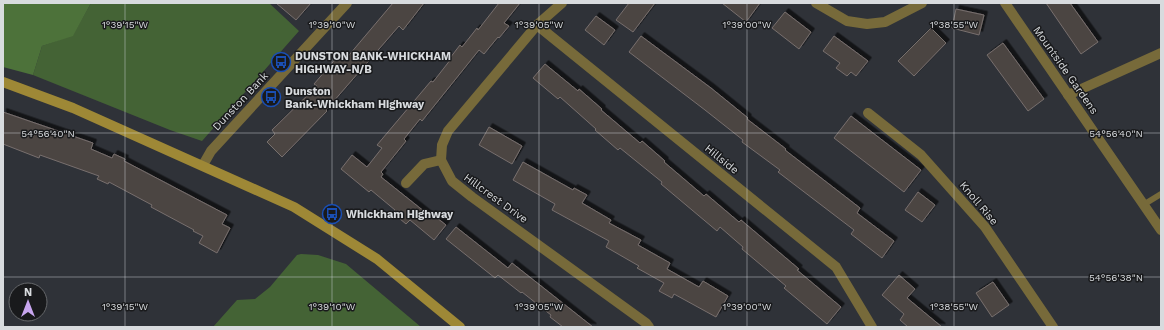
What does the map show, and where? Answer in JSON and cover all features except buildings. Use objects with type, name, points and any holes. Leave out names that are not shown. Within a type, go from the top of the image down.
[{"type":"main road","points":[[3,82],[73,108],[294,207],[377,259],[460,327]]},
{"type":"street","name":"Dunston Bank","points":[[203,165],[210,151],[347,3]]},
{"type":"street","points":[[406,182],[424,164],[441,160],[442,145],[448,131],[537,25],[562,3]]},
{"type":"street","points":[[816,3],[847,21],[867,24],[885,22],[922,3]]},
{"type":"street","name":"Mountside Gardens","points":[[1005,3],[1161,230]]},
{"type":"street","name":"Hillside","points":[[537,25],[836,266],[872,327]]},
{"type":"street","points":[[1068,95],[1161,53]]},
{"type":"street","name":"Knoll Rise","points":[[868,113],[921,155],[985,227],[1053,327]]},
{"type":"street","name":"Hillcrest Drive","points":[[441,160],[452,181],[614,299],[646,323],[649,327]]},
{"type":"lane","points":[[1143,204],[1161,194]]},
{"type":"green space","points":[[3,3],[91,3],[73,36],[42,46],[33,75],[3,67]]},
{"type":"green space","points":[[91,3],[269,3],[299,31],[202,141],[170,130],[33,75],[42,46],[73,35]]},
{"type":"green space","points":[[297,255],[318,255],[346,264],[421,327],[213,327],[237,300],[255,299],[270,287]]},
{"type":"place","name":"DUNSTON BANK-WHICKHAM HIGHWAY-N/B","points":[[281,62]]},
{"type":"place","name":"Dunston Bank-Whickham Highway","points":[[271,97]]},
{"type":"place","name":"Whickham Highway","points":[[332,214]]}]
